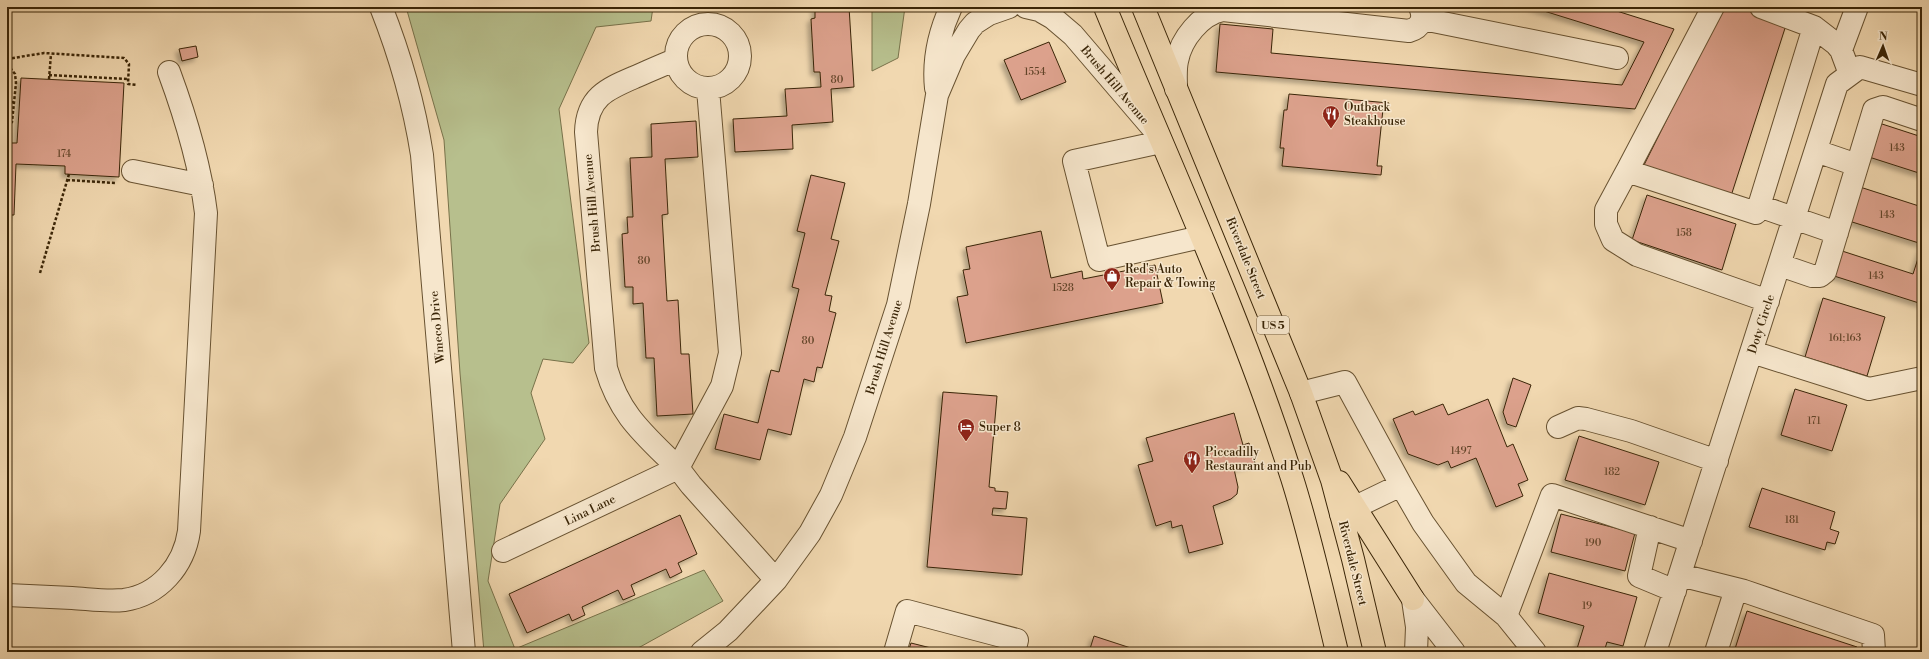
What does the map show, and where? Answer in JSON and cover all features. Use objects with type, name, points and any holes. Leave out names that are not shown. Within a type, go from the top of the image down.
[{"type":"main road","name":"US 5","points":[[1105,7],[1201,237],[1263,393],[1283,451],[1305,524],[1337,652]]},
{"type":"main road","name":"Riverdale Street","points":[[1143,7],[1301,393],[1325,459],[1348,510],[1413,599]]},
{"type":"main road","name":"Riverdale Street","points":[[1348,510],[1375,652]]},
{"type":"street","name":"Wmeco Drive","points":[[381,7],[394,40],[408,85],[422,155],[464,652]]},
{"type":"street","name":"Brush Hill Avenue","points":[[937,95],[934,72],[936,52],[941,32],[951,7]]},
{"type":"street","name":"Brush Hill Avenue","points":[[702,652],[728,631],[776,580],[810,533],[831,495],[843,468],[866,403],[904,280],[919,204],[937,95],[954,55],[969,30],[989,14],[1009,7]]},
{"type":"street","name":"Brush Hill Avenue","points":[[1026,7],[1039,10],[1053,18],[1073,35]]},
{"type":"street","name":"Brush Hill Avenue","points":[[1050,7],[1159,138]]},
{"type":"street","points":[[1713,7],[1606,210],[1606,224],[1613,240],[1637,255],[1768,301]]},
{"type":"street","points":[[1761,7],[1814,27],[1836,44],[1850,74]]},
{"type":"street","points":[[1840,50],[1857,7]]},
{"type":"street","points":[[1176,89],[1177,61],[1181,49],[1194,28],[1203,19],[1213,12],[1223,10],[1405,31],[1416,28],[1422,13],[1617,58]]},
{"type":"street","points":[[705,15],[730,32],[738,44],[741,57],[739,66],[734,76],[718,87],[708,89],[698,87],[683,78],[678,70],[675,60],[677,45],[684,34],[705,15]]},
{"type":"street","points":[[1627,171],[1756,213],[1814,27]]},
{"type":"street","name":"Brush Hill Avenue","points":[[675,60],[615,86],[601,94],[591,108],[586,124],[606,368],[610,384],[623,410],[632,422],[678,468],[690,485],[776,580]]},
{"type":"street","name":"Doty Circle","points":[[1655,652],[1837,84],[1861,67],[1922,85]]},
{"type":"street","points":[[7,595],[110,601],[130,599],[148,592],[164,581],[172,572],[182,556],[188,531],[205,221],[202,185],[190,134],[169,72]]},
{"type":"street","points":[[678,468],[722,386],[730,353],[708,89]]},
{"type":"street","points":[[1780,265],[1812,276],[1820,276],[1825,272],[1874,110],[1883,107],[1922,120]]},
{"type":"street","points":[[1159,138],[1074,161],[1099,260],[1201,237]]},
{"type":"street","points":[[1816,151],[1857,165]]},
{"type":"street","points":[[126,177],[202,185]]},
{"type":"street","points":[[1758,206],[1837,233]]},
{"type":"street","points":[[1752,352],[1869,389],[1922,378]]},
{"type":"street","points":[[1301,393],[1345,382],[1423,523],[1466,583],[1506,616],[1535,652]]},
{"type":"street","points":[[1558,427],[1578,418],[1586,419],[1631,431],[1717,461]]},
{"type":"street","name":"Lina Lane","points":[[503,552],[678,468]]},
{"type":"street","points":[[1348,510],[1401,485]]},
{"type":"street","points":[[1506,616],[1552,495],[1691,541]]},
{"type":"street","points":[[1650,527],[1639,576],[1677,583],[1736,589],[1873,635],[1874,652]]},
{"type":"street","points":[[1716,652],[1736,589]]},
{"type":"street","points":[[1413,599],[1417,627],[1416,652]]},
{"type":"street","points":[[1413,599],[1454,652]]},
{"type":"street","points":[[895,652],[907,612],[1017,640],[1014,652]]},
{"type":"street","points":[[1329,620],[1348,652]]},
{"type":"path","points":[[49,79],[51,54]]},
{"type":"path","points":[[7,59],[51,54],[126,59],[130,67],[128,84],[137,85]]},
{"type":"path","points":[[7,64],[16,77],[12,122],[7,128]]},
{"type":"path","points":[[49,75],[129,79]]},
{"type":"path","points":[[7,103],[14,102]]},
{"type":"path","points":[[40,273],[69,174]]},
{"type":"path","points":[[67,180],[126,177]]},
{"type":"green space","points":[[406,7],[653,7],[651,21],[596,27],[559,109],[589,343],[573,363],[543,359],[531,393],[545,439],[500,504],[488,581],[515,649],[704,570],[723,601],[631,652],[484,652],[460,373],[444,140]]},
{"type":"green space","points":[[872,7],[905,7],[898,58],[872,71]]},
{"type":"building","points":[[815,7],[849,7],[854,87],[831,89],[833,122],[792,125],[793,149],[735,152],[733,119],[787,116],[785,89],[821,87],[820,72],[814,72],[811,19],[815,18]]},
{"type":"building","points":[[1531,7],[1604,7],[1674,29],[1635,109],[1216,72],[1220,24],[1273,29],[1271,53],[1622,85],[1644,42]]},
{"type":"building","points":[[1723,7],[1744,7],[1787,22],[1731,196],[1643,167]]},
{"type":"building","points":[[1049,42],[1066,82],[1021,100],[1004,60]]},
{"type":"building","points":[[196,46],[198,57],[182,61],[179,49]]},
{"type":"building","points":[[21,78],[124,83],[119,177],[65,174],[65,166],[16,164],[14,215],[7,215],[7,143],[17,143]]},
{"type":"building","name":"Outback Steakhouse","points":[[1289,94],[1389,103],[1388,109],[1383,109],[1377,166],[1382,166],[1381,175],[1282,166],[1284,148],[1280,148],[1284,110],[1287,110]]},
{"type":"building","points":[[696,121],[698,157],[665,159],[668,214],[662,215],[667,301],[678,300],[681,354],[689,354],[693,414],[657,416],[654,358],[646,358],[643,303],[633,304],[633,287],[625,287],[622,234],[628,233],[627,217],[633,217],[630,158],[652,157],[651,124]]},
{"type":"building","points":[[1879,123],[1922,137],[1922,174],[1869,157]]},
{"type":"building","points":[[811,175],[845,183],[831,239],[839,241],[825,295],[832,296],[829,311],[836,313],[822,368],[817,367],[814,382],[804,379],[791,435],[768,429],[760,460],[715,449],[724,414],[758,423],[771,370],[779,372],[799,289],[792,287],[805,233],[797,231]]},
{"type":"building","points":[[1860,187],[1922,207],[1922,244],[1849,221]]},
{"type":"building","points":[[1647,195],[1736,224],[1722,270],[1632,240]]},
{"type":"building","points":[[1041,231],[1051,278],[1082,271],[1083,279],[1155,265],[1163,303],[966,343],[957,297],[968,295],[963,270],[970,269],[966,247]]},
{"type":"building","points":[[1922,246],[1922,304],[1831,275],[1839,250],[1913,274]]},
{"type":"building","points":[[1823,298],[1885,317],[1867,376],[1805,357]]},
{"type":"building","points":[[1513,378],[1531,385],[1516,427],[1507,424],[1503,412]]},
{"type":"building","points":[[1795,389],[1847,405],[1832,451],[1781,435]]},
{"type":"building","name":"Super 8","points":[[943,392],[997,396],[989,487],[995,488],[995,491],[1008,492],[1006,509],[993,508],[992,515],[1027,518],[1022,575],[927,567]]},
{"type":"building","points":[[1488,399],[1507,447],[1513,444],[1528,480],[1518,484],[1523,496],[1496,507],[1476,458],[1451,468],[1448,461],[1438,465],[1408,454],[1393,419],[1413,411],[1415,415],[1443,404],[1448,415]]},
{"type":"building","points":[[1234,413],[1243,445],[1249,443],[1255,463],[1234,469],[1238,487],[1237,494],[1231,499],[1213,506],[1223,544],[1189,553],[1182,525],[1172,528],[1171,521],[1156,526],[1138,465],[1153,461],[1146,438]]},
{"type":"building","points":[[1579,436],[1659,462],[1645,505],[1565,480]]},
{"type":"building","points":[[1762,488],[1835,512],[1830,529],[1839,532],[1835,544],[1827,542],[1825,550],[1749,527]]},
{"type":"building","points":[[1561,514],[1635,533],[1625,571],[1551,552]]},
{"type":"building","points":[[680,515],[697,554],[678,563],[682,572],[670,578],[666,569],[631,585],[635,595],[623,600],[618,590],[582,607],[585,615],[572,621],[569,614],[527,633],[509,594]]},
{"type":"building","points":[[1549,573],[1637,597],[1623,646],[1607,642],[1604,652],[1576,652],[1584,626],[1538,613]]},
{"type":"building","points":[[1747,611],[1857,647],[1856,652],[1734,652]]},
{"type":"building","points":[[1094,636],[1143,652],[1089,652]]},
{"type":"building","points":[[911,643],[947,652],[908,652]]},
{"type":"place","name":"Outback Steakhouse","points":[[1331,129]]},
{"type":"place","name":"Red's Auto Repair & Towing","points":[[1112,291]]},
{"type":"place","name":"Super 8","points":[[966,442]]},
{"type":"place","name":"Piccadilly Restaurant and Pub","points":[[1192,474]]}]
